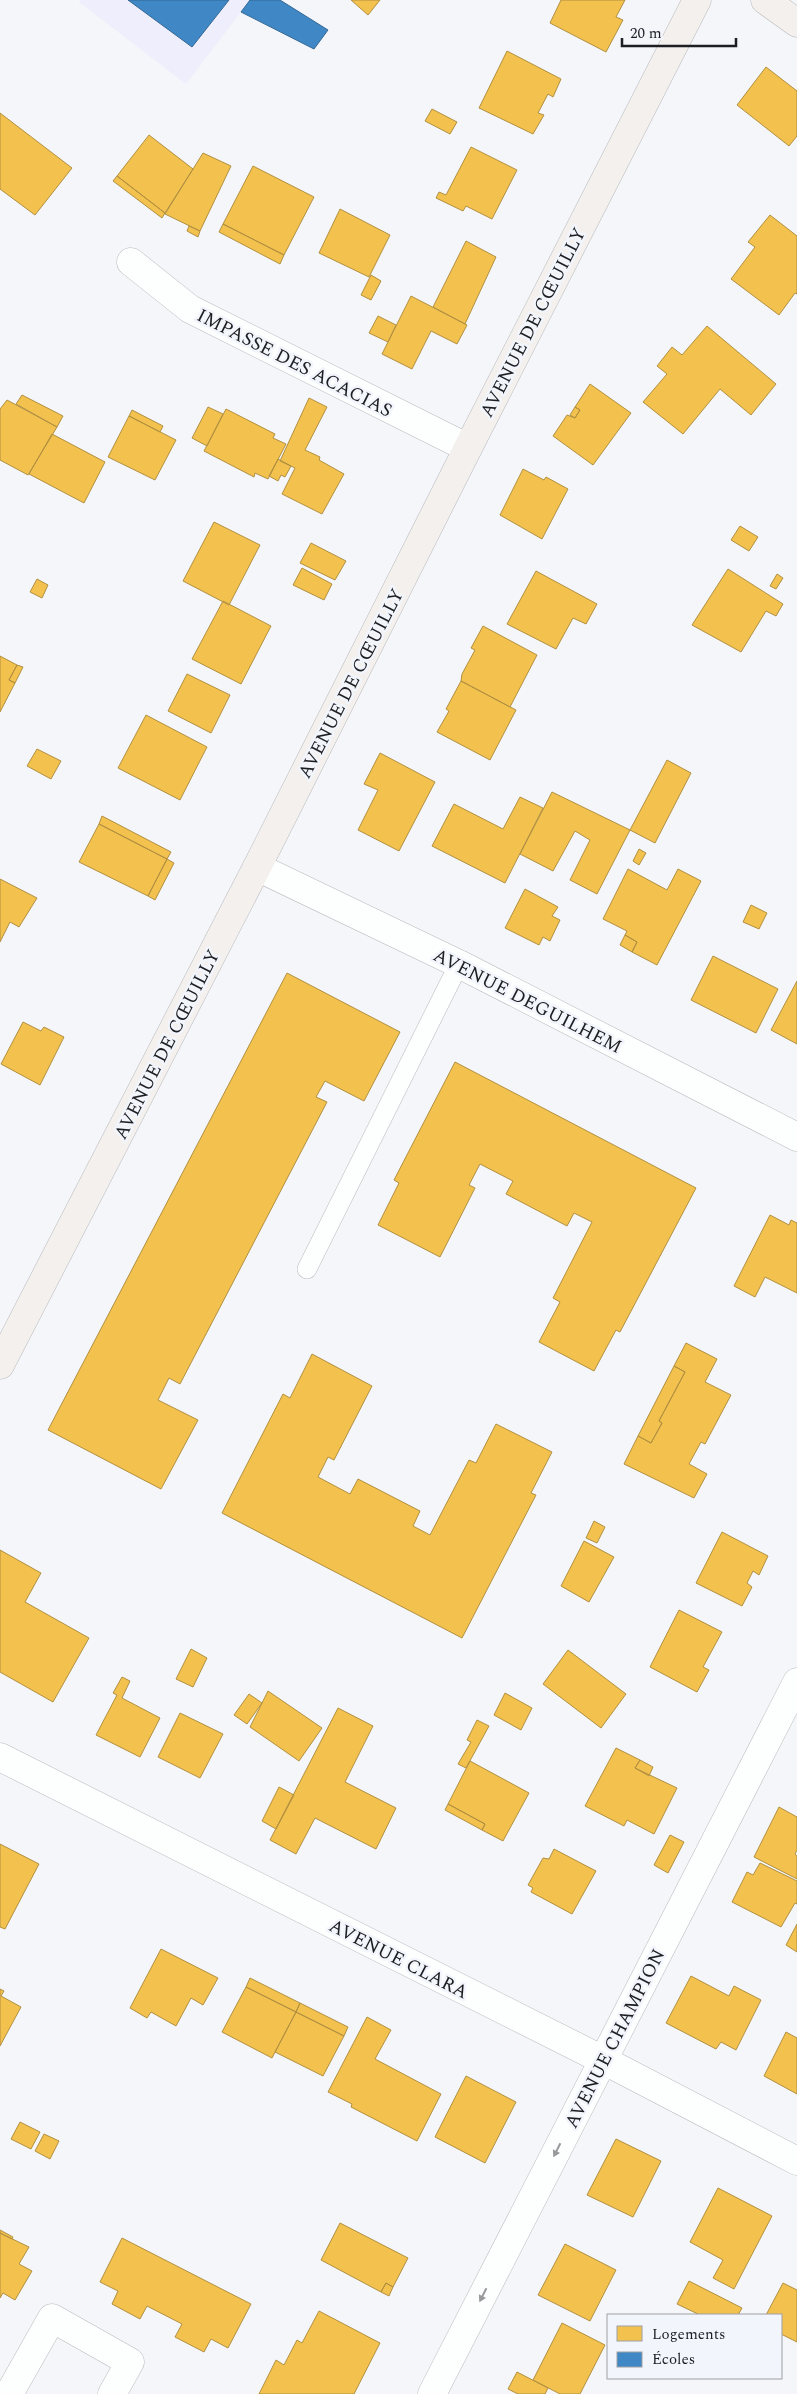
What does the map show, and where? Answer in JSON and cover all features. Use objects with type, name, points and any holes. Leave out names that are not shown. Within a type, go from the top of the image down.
[{"type":"street","name":"AVENUE DE CŒUILLY","points":[[0,1365],[257,867],[697,0]]},
{"type":"street","points":[[765,0],[797,23]]},
{"type":"street","name":"IMPASSE DES ACACIAS","points":[[131,262],[190,309],[468,448]]},
{"type":"street","name":"AVENUE DEGUILHEM","points":[[257,867],[459,964],[797,1137]]},
{"type":"street","name":"AVENUE CHAMPION","points":[[432,2394],[797,1682]]},
{"type":"street","name":"AVENUE CLARA","points":[[0,1757],[603,2060],[797,2161]]},
{"type":"street","points":[[9,2394],[52,2318],[130,2362],[112,2394]]},
{"type":"lane","points":[[307,1269],[459,964]]},
{"type":"shaded area","points":[[80,0],[250,0],[186,84],[79,2]]},
{"type":"building: Logements","points":[[351,0],[380,0],[368,15]]},
{"type":"building: Logements","points":[[561,0],[625,0],[616,17],[623,20],[606,52],[550,23]]},
{"type":"building: Logements","points":[[507,51],[561,79],[553,97],[548,94],[538,113],[544,115],[533,134],[479,108]]},
{"type":"building: Logements","points":[[766,67],[797,91],[797,136],[789,146],[737,105]]},
{"type":"building: Logements","points":[[432,109],[457,122],[450,134],[425,121]]},
{"type":"building: Logements","points":[[0,113],[72,168],[35,215],[0,189]]},
{"type":"building: Logements","points":[[149,135],[193,169],[165,213],[117,176]]},
{"type":"building: Logements","points":[[471,147],[517,170],[492,219],[466,206],[463,211],[436,198],[439,192],[446,195]]},
{"type":"building: Logements","points":[[203,153],[231,166],[200,231],[165,214]]},
{"type":"building: Logements","points":[[253,166],[314,197],[284,255],[223,224]]},
{"type":"building: Logements","points":[[117,176],[165,213],[162,218],[113,181]]},
{"type":"building: Logements","points":[[340,209],[390,235],[369,277],[319,253]]},
{"type":"building: Logements","points":[[770,215],[797,236],[797,294],[795,293],[779,315],[731,279],[755,247],[748,242]]},
{"type":"building: Logements","points":[[223,224],[284,255],[280,264],[219,232]]},
{"type":"building: Logements","points":[[189,226],[200,231],[198,237],[187,231]]},
{"type":"building: Logements","points":[[466,241],[496,257],[465,324],[433,307]]},
{"type":"building: Logements","points":[[371,275],[381,281],[371,300],[361,295]]},
{"type":"building: Logements","points":[[411,296],[467,325],[457,344],[431,331],[412,369],[382,354]]},
{"type":"building: Logements","points":[[378,316],[396,325],[388,342],[369,333]]},
{"type":"building: Logements","points":[[707,326],[776,384],[751,415],[720,389],[683,434],[643,402],[667,374],[657,366],[672,347],[682,355]]},
{"type":"building: Logements","points":[[590,384],[631,413],[593,465],[553,436],[567,415],[575,418],[580,410],[575,407]]},
{"type":"building: Logements","points":[[22,395],[63,416],[57,427],[16,404]]},
{"type":"building: Logements","points":[[309,398],[327,407],[305,450],[320,457],[319,460],[344,474],[322,514],[282,494],[295,468],[280,461]]},
{"type":"building: Logements","points":[[7,400],[57,427],[28,475],[0,460],[0,409]]},
{"type":"building: Logements","points":[[208,407],[223,414],[207,446],[192,438]]},
{"type":"building: Logements","points":[[575,407],[580,410],[575,418],[570,415]]},
{"type":"building: Logements","points":[[226,409],[275,434],[273,438],[286,444],[268,479],[255,473],[254,477],[204,451]]},
{"type":"building: Logements","points":[[132,410],[163,426],[160,432],[129,416]]},
{"type":"building: Logements","points":[[129,416],[176,440],[155,480],[108,457]]},
{"type":"building: Logements","points":[[52,434],[105,462],[84,503],[29,474]]},
{"type":"building: Logements","points":[[278,459],[291,466],[285,477],[281,475],[278,481],[269,476]]},
{"type":"building: Logements","points":[[523,469],[544,480],[546,477],[568,489],[542,539],[500,515]]},
{"type":"building: Logements","points":[[214,522],[260,545],[229,605],[183,581]]},
{"type":"building: Logements","points":[[740,526],[758,537],[749,551],[731,540]]},
{"type":"building: Logements","points":[[311,543],[346,561],[335,580],[300,563]]},
{"type":"building: Logements","points":[[302,568],[332,584],[324,600],[293,585]]},
{"type":"building: Logements","points":[[728,569],[783,604],[776,616],[766,611],[741,652],[692,625]]},
{"type":"building: Logements","points":[[536,571],[597,604],[586,624],[573,618],[556,649],[507,624]]},
{"type":"building: Logements","points":[[777,574],[783,578],[776,589],[770,586]]},
{"type":"building: Logements","points":[[37,579],[48,585],[42,598],[30,592]]},
{"type":"building: Logements","points":[[223,601],[271,626],[241,684],[192,659]]},
{"type":"building: Logements","points":[[483,626],[537,655],[510,707],[461,681],[462,674],[475,650],[471,648]]},
{"type":"building: Logements","points":[[0,656],[17,665],[9,680],[15,683],[0,712]]},
{"type":"building: Logements","points":[[17,665],[23,667],[15,683],[9,680]]},
{"type":"building: Logements","points":[[187,674],[230,695],[211,733],[168,711]]},
{"type":"building: Logements","points":[[461,681],[516,710],[490,760],[437,732],[449,711],[446,709]]},
{"type":"building: Logements","points":[[146,715],[207,747],[180,800],[118,768]]},
{"type":"building: Logements","points":[[37,749],[61,761],[51,779],[27,766]]},
{"type":"building: Logements","points":[[380,753],[435,782],[399,851],[358,830],[378,790],[364,784]]},
{"type":"building: Logements","points":[[667,760],[691,773],[655,843],[630,830]]},
{"type":"building: Logements","points":[[552,792],[630,830],[597,894],[570,880],[590,840],[575,831],[553,871],[520,854]]},
{"type":"building: Logements","points":[[520,797],[543,808],[505,883],[432,846],[454,804],[503,829]]},
{"type":"building: Logements","points":[[102,816],[171,852],[167,859],[99,824]]},
{"type":"building: Logements","points":[[99,824],[167,859],[148,896],[79,862]]},
{"type":"building: Logements","points":[[639,849],[646,853],[639,865],[633,861]]},
{"type":"building: Logements","points":[[167,859],[174,863],[155,900],[148,896]]},
{"type":"building: Logements","points":[[628,869],[667,890],[678,869],[701,881],[657,965],[632,952],[637,942],[625,935],[627,931],[603,919]]},
{"type":"building: Logements","points":[[0,879],[37,898],[19,927],[10,922],[0,942]]},
{"type":"building: Logements","points":[[525,889],[558,907],[552,916],[560,920],[550,941],[543,937],[539,945],[505,928]]},
{"type":"building: Logements","points":[[751,905],[767,913],[759,929],[743,922]]},
{"type":"building: Logements","points":[[625,935],[637,942],[632,952],[620,945]]},
{"type":"building: Logements","points":[[713,956],[778,989],[756,1033],[691,1000]]},
{"type":"building: Logements","points":[[287,973],[400,1032],[364,1101],[325,1081],[316,1097],[327,1102],[180,1384],[169,1378],[158,1400],[198,1420],[161,1489],[48,1430]]},
{"type":"building: Logements","points":[[797,981],[797,1044],[771,1030]]},
{"type":"building: Logements","points":[[23,1022],[41,1031],[44,1027],[64,1037],[40,1085],[1,1064]]},
{"type":"building: Logements","points":[[455,1062],[696,1188],[620,1332],[616,1330],[594,1371],[539,1342],[560,1302],[553,1298],[592,1222],[574,1213],[567,1226],[506,1194],[513,1181],[480,1164],[469,1185],[475,1188],[440,1257],[378,1225],[399,1183],[394,1180]]},
{"type":"building: Logements","points":[[770,1215],[789,1225],[791,1220],[797,1223],[797,1293],[765,1277],[755,1297],[734,1286]]},
{"type":"building: Logements","points":[[686,1343],[717,1359],[705,1382],[731,1395],[705,1444],[701,1442],[689,1464],[707,1474],[694,1498],[624,1464],[638,1436],[651,1443],[662,1423],[659,1421],[685,1372],[674,1366]]},
{"type":"building: Logements","points":[[312,1354],[372,1386],[334,1460],[328,1457],[318,1477],[350,1494],[358,1479],[420,1511],[413,1526],[430,1535],[469,1460],[476,1463],[496,1424],[552,1452],[531,1493],[536,1495],[462,1638],[222,1513],[283,1394],[290,1398]]},
{"type":"building: Logements","points":[[674,1366],[685,1372],[659,1421],[662,1423],[651,1443],[638,1436]]},
{"type":"building: Logements","points":[[594,1521],[605,1527],[597,1543],[586,1538]]},
{"type":"building: Logements","points":[[722,1532],[768,1556],[759,1575],[753,1571],[747,1583],[752,1587],[742,1606],[696,1583]]},
{"type":"building: Logements","points":[[584,1541],[614,1557],[589,1602],[561,1586]]},
{"type":"building: Logements","points":[[0,1550],[41,1573],[25,1602],[89,1638],[53,1702],[0,1672]]},
{"type":"building: Logements","points":[[679,1610],[722,1632],[703,1667],[709,1670],[697,1692],[650,1667]]},
{"type":"building: Logements","points":[[191,1649],[207,1658],[193,1687],[176,1679]]},
{"type":"building: Logements","points":[[568,1650],[626,1694],[601,1728],[543,1684]]},
{"type":"building: Logements","points":[[122,1677],[130,1681],[122,1698],[160,1718],[140,1757],[96,1735],[117,1695],[113,1693]]},
{"type":"building: Logements","points":[[268,1691],[322,1728],[299,1761],[250,1727]]},
{"type":"building: Logements","points":[[505,1693],[532,1708],[521,1730],[494,1715]]},
{"type":"building: Logements","points":[[249,1694],[262,1703],[247,1724],[234,1715]]},
{"type":"building: Logements","points":[[338,1708],[373,1726],[345,1782],[396,1808],[376,1849],[315,1818],[296,1854],[270,1840]]},
{"type":"building: Logements","points":[[180,1713],[223,1734],[200,1778],[158,1757]]},
{"type":"building: Logements","points":[[477,1720],[489,1726],[466,1768],[458,1764],[471,1742],[467,1740]]},
{"type":"building: Logements","points":[[616,1748],[640,1760],[635,1768],[677,1788],[654,1834],[627,1820],[624,1826],[585,1806]]},
{"type":"building: Logements","points":[[640,1760],[653,1767],[649,1776],[635,1768]]},
{"type":"building: Logements","points":[[470,1761],[529,1793],[503,1841],[482,1830],[485,1824],[448,1804]]},
{"type":"building: Logements","points":[[279,1787],[294,1795],[276,1829],[262,1821]]},
{"type":"building: Logements","points":[[448,1804],[485,1824],[482,1830],[445,1810]]},
{"type":"building: Logements","points":[[779,1807],[797,1817],[797,1850],[795,1854],[797,1856],[797,1879],[754,1857]]},
{"type":"building: Logements","points":[[670,1835],[684,1842],[668,1873],[654,1865]]},
{"type":"building: Logements","points":[[0,1844],[39,1864],[5,1929],[0,1927]]},
{"type":"building: Logements","points":[[554,1849],[596,1871],[572,1914],[531,1892],[533,1888],[528,1885],[543,1858],[549,1859]]},
{"type":"building: Logements","points":[[760,1863],[797,1881],[797,1904],[795,1903],[781,1927],[732,1902],[747,1872],[753,1875]]},
{"type":"building: Logements","points":[[797,1924],[797,1952],[786,1945]]},
{"type":"building: Logements","points":[[161,1949],[218,1978],[203,2005],[191,1998],[176,2026],[151,2012],[147,2018],[130,2008]]},
{"type":"building: Logements","points":[[691,1976],[729,1996],[734,1986],[761,2000],[736,2050],[721,2042],[716,2049],[666,2023]]},
{"type":"building: Logements","points":[[250,1978],[300,2003],[296,2012],[246,1987]]},
{"type":"building: Logements","points":[[246,1987],[296,2012],[272,2058],[222,2032]]},
{"type":"building: Logements","points":[[0,1989],[4,1991],[1,1996],[21,2007],[0,2046]]},
{"type":"building: Logements","points":[[300,2003],[348,2027],[344,2036],[296,2012]]},
{"type":"building: Logements","points":[[296,2012],[344,2036],[323,2076],[275,2052]]},
{"type":"building: Logements","points":[[367,2017],[391,2030],[375,2059],[441,2094],[417,2141],[351,2107],[352,2104],[328,2092]]},
{"type":"building: Logements","points":[[786,2032],[797,2038],[797,2094],[764,2076]]},
{"type":"building: Logements","points":[[466,2076],[516,2102],[485,2163],[435,2137]]},
{"type":"building: Logements","points":[[20,2122],[40,2132],[31,2149],[11,2139]]},
{"type":"building: Logements","points":[[44,2134],[59,2141],[50,2159],[35,2151]]},
{"type":"building: Logements","points":[[616,2139],[661,2161],[633,2217],[587,2195]]},
{"type":"building: Logements","points":[[718,2188],[772,2216],[734,2289],[713,2278],[723,2260],[690,2242]]},
{"type":"building: Logements","points":[[340,2223],[408,2258],[393,2287],[386,2283],[381,2292],[321,2260]]},
{"type":"building: Logements","points":[[0,2230],[13,2237],[12,2239],[0,2233]]},
{"type":"building: Logements","points":[[0,2233],[29,2247],[19,2264],[32,2271],[15,2300],[3,2293],[0,2298]]},
{"type":"building: Logements","points":[[122,2238],[251,2304],[228,2348],[211,2339],[204,2352],[175,2337],[182,2324],[147,2306],[140,2319],[112,2304],[118,2291],[100,2282]]},
{"type":"building: Logements","points":[[565,2244],[616,2270],[590,2321],[538,2295]]},
{"type":"building: Logements","points":[[689,2281],[742,2308],[739,2314],[698,2314],[677,2304]]},
{"type":"building: Logements","points":[[386,2283],[393,2287],[389,2296],[381,2292]]},
{"type":"building: Logements","points":[[783,2283],[797,2290],[797,2342],[782,2334],[782,2314],[767,2314]]},
{"type":"building: Logements","points":[[319,2311],[380,2343],[354,2394],[259,2394],[276,2360],[284,2365],[297,2340],[302,2343]]},
{"type":"building: Logements","points":[[562,2323],[605,2345],[580,2394],[560,2394],[533,2380]]},
{"type":"building: Logements","points":[[517,2372],[548,2388],[545,2394],[518,2394],[508,2389]]},
{"type":"building: Écoles","points":[[128,0],[229,0],[192,47]]},
{"type":"building: Écoles","points":[[250,0],[280,0],[328,30],[314,49],[241,12]]}]
